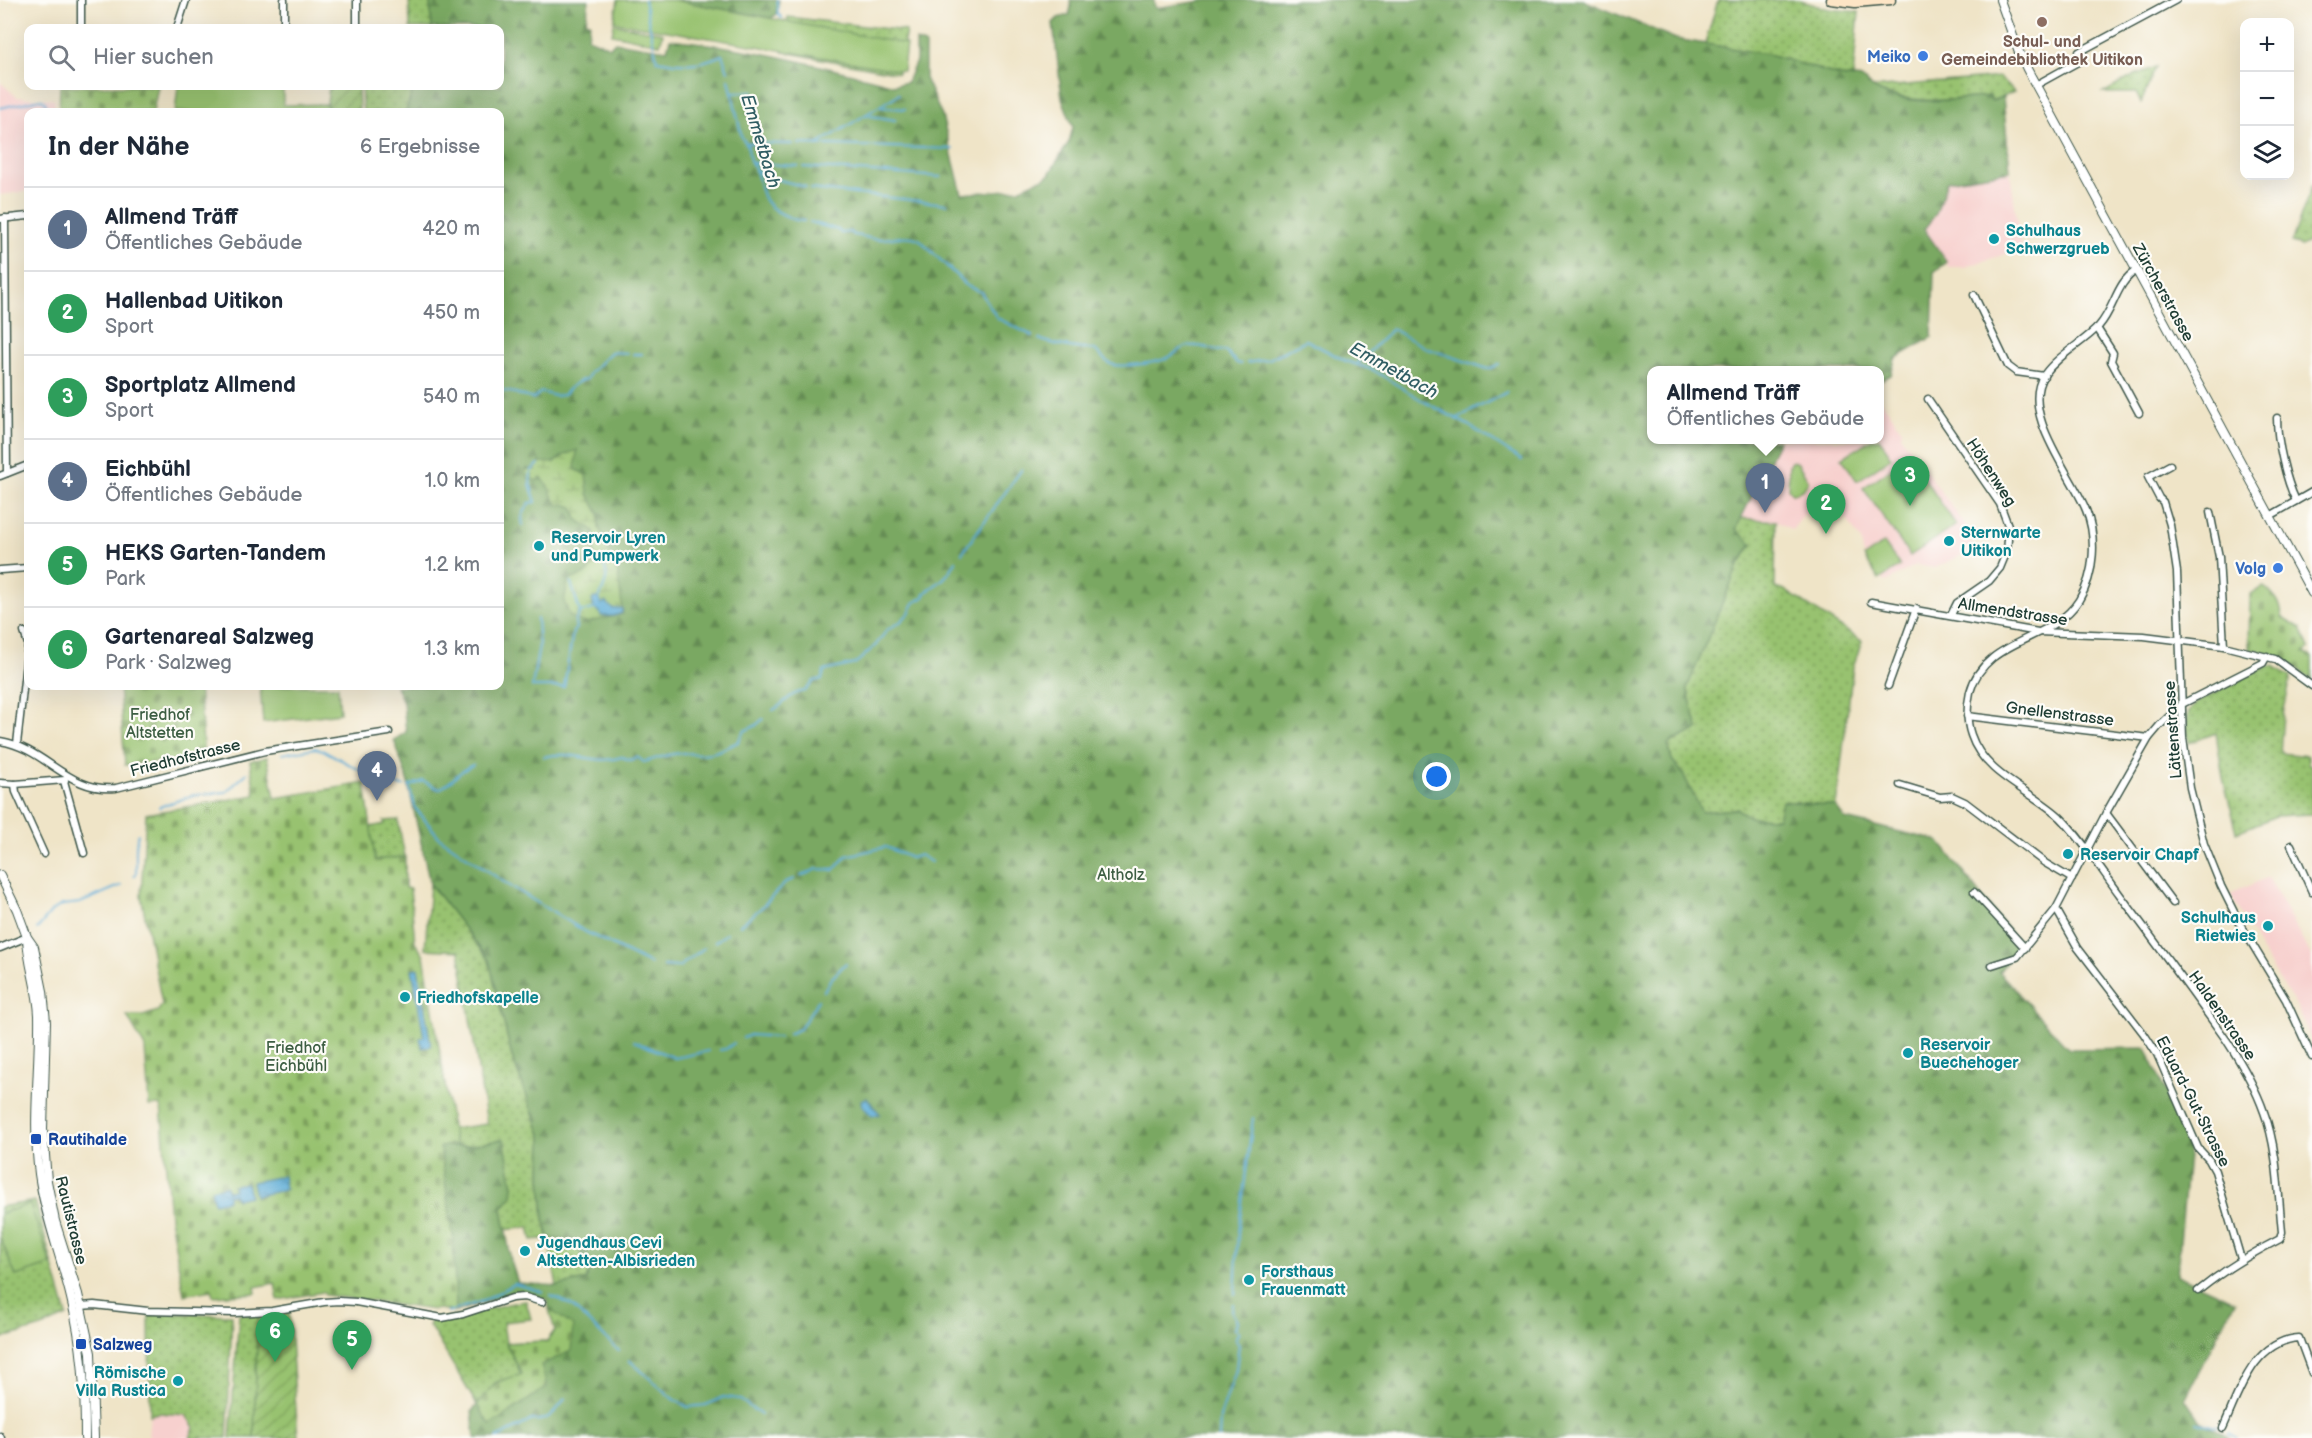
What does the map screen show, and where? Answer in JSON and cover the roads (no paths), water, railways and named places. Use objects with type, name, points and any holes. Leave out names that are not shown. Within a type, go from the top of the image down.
[{"type":"main road","points":[[1831,0],[1855,3],[1891,0]]},
{"type":"street","points":[[81,0],[81,24]]},
{"type":"street","points":[[178,24],[186,0]]},
{"type":"street","points":[[284,0],[284,24]]},
{"type":"street","points":[[357,0],[357,24]]},
{"type":"street","name":"Zürcherstrasse","points":[[2000,0],[2018,50],[2036,85],[2312,593]]},
{"type":"street","points":[[2036,85],[2083,59],[2079,52],[2176,0]]},
{"type":"street","points":[[8,473],[6,245],[3,219],[24,216]]},
{"type":"street","points":[[1974,295],[2008,366],[2016,372],[2044,376],[2097,328],[2109,313],[2124,279],[2137,270]]},
{"type":"street","points":[[2097,328],[2113,353],[2111,361],[2139,413]]},
{"type":"street","name":"Haldenstrasse","points":[[2044,376],[2037,402],[2041,422],[2086,510],[2093,542],[2090,574],[2079,600],[2063,618],[2005,648],[1986,663],[1972,684],[1967,716],[1971,737],[1986,762],[2054,812],[2087,849],[2228,1041],[2247,1072],[2265,1114],[2274,1153],[2282,1232],[2280,1239],[2241,1259]]},
{"type":"street","name":"Höhenweg","points":[[1928,399],[2000,504],[2009,528],[2007,551],[2000,568],[1989,581],[1957,603],[1951,615]]},
{"type":"street","points":[[2277,418],[2277,430],[2291,491],[2296,501]]},
{"type":"street","name":"Lättenstrasse","points":[[2170,465],[2148,477],[2163,502],[2172,536],[2177,572],[2183,738],[2190,788],[2204,844],[2221,886],[2240,924],[2286,1000],[2312,1056]]},
{"type":"street","points":[[0,476],[24,467]]},
{"type":"street","points":[[2270,516],[2312,492]]},
{"type":"street","points":[[2210,512],[2219,556],[2224,646]]},
{"type":"street","points":[[0,570],[24,568]]},
{"type":"street","name":"Allmendstrasse","points":[[1871,602],[2038,632],[2144,636],[2224,646],[2267,656],[2284,664],[2312,686]]},
{"type":"street","points":[[1888,686],[1916,609]]},
{"type":"street","points":[[1992,965],[2017,957],[2056,909],[2106,813],[2149,738],[2171,713],[2182,704],[2263,663],[2267,656]]},
{"type":"street","points":[[17,744],[24,680]]},
{"type":"street","name":"Gnellenstrasse","points":[[1967,716],[2149,738]]},
{"type":"street","name":"Friedhofstrasse","points":[[0,741],[17,744],[45,759],[66,778],[92,788],[116,788],[265,751],[389,732]]},
{"type":"street","points":[[0,783],[15,784],[66,778],[84,853]]},
{"type":"street","points":[[15,784],[16,792],[44,854]]},
{"type":"street","points":[[1900,784],[1940,797],[1953,796],[1965,802],[2046,863],[2072,879]]},
{"type":"street","points":[[2106,813],[2173,903]]},
{"type":"street","points":[[2291,845],[2312,892]]},
{"type":"street","name":"Rautistrasse","points":[[0,875],[27,937],[34,947],[43,992],[46,1022],[43,1129],[47,1181],[52,1210],[91,1353],[94,1438]]},
{"type":"street","points":[[1974,892],[2025,948]]},
{"type":"street","name":"Eduard-Gut-Strasse","points":[[2056,909],[2078,948],[2157,1054],[2198,1148],[2209,1160],[2214,1171],[2241,1259]]},
{"type":"street","points":[[0,948],[27,937]]},
{"type":"street","points":[[2198,1291],[2241,1259]]},
{"type":"street","points":[[77,1307],[94,1305],[148,1311],[235,1313],[272,1311],[339,1301],[442,1318],[463,1314],[512,1298],[525,1297],[542,1302]]},
{"type":"street","name":"Rautistrasse","points":[[77,1307],[84,1375],[85,1438]]},
{"type":"street","points":[[2223,1428],[2248,1372],[2258,1359],[2278,1343],[2287,1339],[2300,1338],[2312,1373]]},
{"type":"water","points":[[599,598],[602,604],[605,602],[613,609],[622,608],[622,613],[614,616],[601,616],[600,612],[594,609],[592,600]]},
{"type":"water","points":[[418,968],[431,1046],[422,1048],[420,1038],[424,1037],[412,969]]},
{"type":"water","points":[[867,1098],[880,1114],[872,1116],[862,1106],[861,1100]]},
{"type":"water","points":[[283,1176],[285,1190],[255,1196],[252,1182]]},
{"type":"water","points":[[247,1183],[250,1196],[236,1199],[234,1194],[228,1195],[228,1200],[214,1203],[211,1189],[226,1186],[227,1191],[234,1190],[233,1185]]},
{"type":"waterway","name":"Emmetbach","points":[[644,0],[657,60],[690,64],[722,55],[728,71]]},
{"type":"waterway","points":[[777,0],[778,14],[782,18]]},
{"type":"waterway","name":"Emmetbach","points":[[729,79],[742,138],[755,168],[762,195],[769,205],[782,214],[804,221]]},
{"type":"waterway","points":[[733,93],[753,91]]},
{"type":"waterway","points":[[817,145],[899,94]]},
{"type":"waterway","points":[[0,108],[41,99],[45,102],[46,108]]},
{"type":"waterway","points":[[881,107],[905,109]]},
{"type":"waterway","points":[[865,115],[895,120]]},
{"type":"waterway","points":[[747,143],[793,144]]},
{"type":"waterway","points":[[799,144],[953,149]]},
{"type":"waterway","points":[[753,163],[798,166]]},
{"type":"waterway","points":[[804,167],[941,177]]},
{"type":"waterway","points":[[755,170],[772,178],[806,187]]},
{"type":"waterway","points":[[811,189],[947,204]]},
{"type":"waterway","name":"Emmetbach","points":[[810,222],[838,230],[841,233],[850,232],[853,235],[873,239],[903,237],[919,239],[967,286],[981,292],[997,318],[1033,336]]},
{"type":"waterway","points":[[1358,363],[1392,329],[1426,348],[1488,369],[1499,365]]},
{"type":"waterway","name":"Emmetbach","points":[[1039,339],[1081,349],[1094,349],[1106,361],[1115,365],[1160,361],[1189,346],[1225,351],[1241,364]]},
{"type":"waterway","name":"Emmetbach","points":[[1247,363],[1269,359],[1306,340],[1346,361],[1373,370],[1468,425],[1521,460]]},
{"type":"waterway","points":[[504,391],[533,399],[541,392],[555,396],[563,395],[571,387],[587,379],[611,352],[627,353]]},
{"type":"waterway","points":[[633,354],[642,354]]},
{"type":"waterway","points":[[1456,419],[1507,392]]},
{"type":"waterway","points":[[523,525],[523,516],[529,503],[536,502],[530,484],[531,471],[539,464]]},
{"type":"waterway","points":[[962,553],[1022,469]]},
{"type":"waterway","points":[[599,598],[606,578],[606,569],[601,558]]},
{"type":"waterway","points":[[773,710],[791,696],[805,691],[814,681],[822,679],[824,671],[855,664],[876,645],[887,630],[909,613],[914,603],[924,597],[946,576],[956,561]]},
{"type":"waterway","points":[[571,583],[580,612]]},
{"type":"waterway","points":[[537,619],[539,646],[532,687],[564,687],[573,632],[576,628],[575,622],[580,612],[594,609]]},
{"type":"waterway","points":[[544,757],[564,755],[602,760],[622,757],[630,760],[637,757],[644,762],[678,753],[711,753],[738,742],[744,731],[763,719]]},
{"type":"waterway","points":[[282,754],[315,748],[323,750],[385,782],[404,786]]},
{"type":"waterway","points":[[410,786],[423,781],[439,789],[473,765]]},
{"type":"waterway","points":[[159,807],[194,795],[226,792],[247,773]]},
{"type":"waterway","points":[[409,786],[415,808],[440,838],[511,887]]},
{"type":"waterway","points":[[134,876],[136,874],[138,834]]},
{"type":"waterway","points":[[801,876],[817,869],[834,870],[846,856],[886,847],[911,858],[920,855],[931,862]]},
{"type":"waterway","points":[[740,925],[761,908],[786,882],[794,879]]},
{"type":"waterway","points":[[37,929],[53,910],[63,905],[80,903],[122,885]]},
{"type":"waterway","points":[[514,888],[549,910]]},
{"type":"waterway","points":[[552,911],[584,931],[650,964]]},
{"type":"waterway","points":[[715,942],[727,933]]},
{"type":"waterway","points":[[664,966],[679,967],[704,948]]},
{"type":"waterway","points":[[824,991],[830,980],[846,963]]},
{"type":"waterway","points":[[788,1034],[800,1029],[818,1000]]},
{"type":"waterway","points":[[743,1038],[750,1035],[779,1037]]},
{"type":"waterway","points":[[634,1041],[675,1058],[708,1051]]},
{"type":"waterway","points":[[720,1050],[734,1043]]},
{"type":"waterway","points":[[1235,1294],[1238,1233],[1253,1118]]},
{"type":"waterway","points":[[448,1312],[483,1301],[515,1284],[543,1292]]},
{"type":"waterway","points":[[551,1296],[571,1305],[619,1351]]},
{"type":"waterway","points":[[1219,1438],[1220,1417],[1236,1370],[1239,1344],[1235,1339],[1239,1332],[1235,1329],[1237,1321],[1232,1312],[1233,1304]]},
{"type":"waterway","points":[[629,1360],[673,1399],[688,1407],[706,1405],[723,1397],[739,1399],[761,1415]]},
{"type":"waterway","points":[[497,1438],[532,1420],[547,1418],[565,1398]]},
{"type":"waterway","points":[[2196,1422],[2217,1427]]},
{"type":"waterway","points":[[2229,1433],[2238,1438]]},
{"type":"place","name":"Schul- und Gemeindebibliothek Uitikon","points":[[2042,22]]},
{"type":"place","name":"Meiko","points":[[1923,56]]},
{"type":"place","name":"Schulhaus Schwerzgrueb","points":[[1994,239]]},
{"type":"place","name":"Sportplatz Allmend","points":[[1910,506]]},
{"type":"place","name":"Allmend Träff","points":[[1765,513]]},
{"type":"place","name":"Hallenbad Uitikon","points":[[1826,534]]},
{"type":"place","name":"Sternwarte Uitikon","points":[[1949,541]]},
{"type":"place","name":"Reservoir Lyren und Pumpwerk","points":[[539,546]]},
{"type":"place","name":"Volg","points":[[2278,568]]},
{"type":"place","name":"Eichbühl","points":[[377,801]]},
{"type":"place","name":"Reservoir Chapf","points":[[2068,854]]},
{"type":"place","name":"Schulhaus Rietwies","points":[[2268,926]]},
{"type":"place","name":"Friedhofskapelle","points":[[405,997]]},
{"type":"place","name":"Reservoir Buechehoger","points":[[1908,1053]]},
{"type":"place","name":"Rautihalde","points":[[36,1139]]},
{"type":"place","name":"Jugendhaus Cevi Altstetten-Albisrieden","points":[[525,1251]]},
{"type":"place","name":"Forsthaus Frauenmatt","points":[[1249,1280]]},
{"type":"place","name":"Salzweg","points":[[81,1344]]},
{"type":"place","name":"Gartenareal Salzweg","points":[[275,1362]]},
{"type":"place","name":"HEKS Garten-Tandem","points":[[352,1370]]},
{"type":"place","name":"Römische Villa Rustica","points":[[178,1381]]},
{"type":"park label","name":"Friedhof Altstetten","points":[[160,723]]},
{"type":"park label","name":"Altholz","points":[[1121,874]]},
{"type":"park label","name":"Friedhof Eichbühl","points":[[296,1056]]}]
